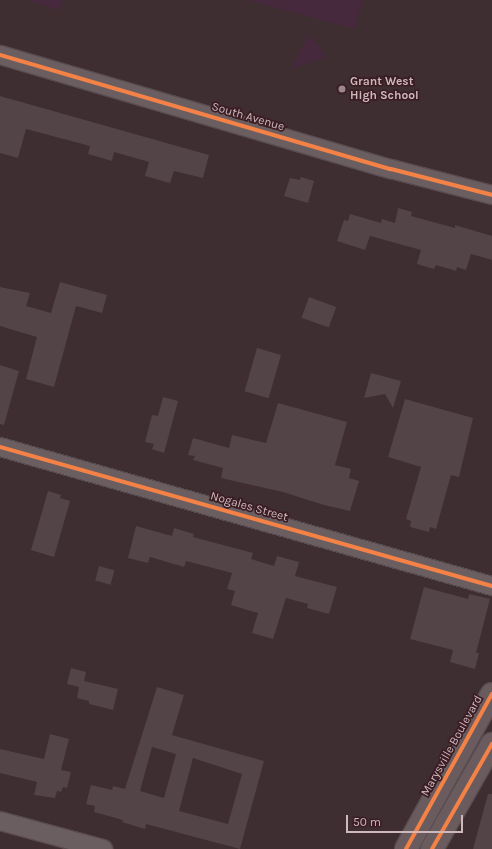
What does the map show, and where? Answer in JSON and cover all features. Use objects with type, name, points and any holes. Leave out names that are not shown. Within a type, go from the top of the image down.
[{"type":"main road","name":"Marysville Boulevard","points":[[406,849],[491,698]]},
{"type":"main road","points":[[432,849],[492,744]]},
{"type":"street","name":"South Avenue","points":[[0,55],[391,168],[491,192]]},
{"type":"street","name":"Nogales Street","points":[[0,447],[492,586]]},
{"type":"street","points":[[0,821],[103,849]]},
{"type":"shaded area","points":[[25,0],[63,0],[60,10]]},
{"type":"shaded area","points":[[248,0],[362,0],[355,29]]},
{"type":"shaded area","points":[[308,36],[319,46],[325,57],[291,69]]},
{"type":"building","points":[[0,96],[209,155],[203,178],[174,171],[170,183],[145,176],[149,162],[114,152],[112,161],[88,154],[90,146],[26,129],[18,158],[0,153]]},
{"type":"building","points":[[301,177],[314,181],[308,203],[284,196],[290,178],[300,180]]},
{"type":"building","points":[[398,208],[412,212],[411,216],[455,228],[455,225],[492,236],[492,260],[471,254],[466,270],[457,267],[456,271],[436,265],[434,269],[417,264],[421,250],[370,236],[365,250],[337,241],[344,220],[348,221],[350,214],[381,223],[382,219],[395,223]]},
{"type":"building","points":[[60,282],[107,295],[102,313],[76,306],[54,387],[26,379],[37,337],[0,326],[0,287],[30,293],[26,306],[51,313]]},
{"type":"building","points":[[309,297],[336,307],[329,328],[301,318]]},
{"type":"building","points":[[257,348],[281,355],[269,398],[245,391]]},
{"type":"building","points":[[0,365],[19,371],[4,425],[0,424]]},
{"type":"building","points":[[371,373],[401,381],[393,408],[385,394],[364,398]]},
{"type":"building","points":[[163,397],[178,401],[164,453],[152,449],[154,444],[145,442],[152,415],[158,416]]},
{"type":"building","points":[[405,399],[473,418],[459,477],[451,475],[436,529],[430,527],[429,532],[410,527],[411,521],[406,519],[421,467],[388,457]]},
{"type":"building","points":[[278,403],[347,422],[335,465],[351,469],[349,478],[359,481],[350,511],[324,505],[283,492],[221,478],[223,468],[193,460],[195,456],[188,455],[193,438],[229,448],[232,435],[266,443]]},
{"type":"building","points":[[48,491],[61,495],[60,498],[70,501],[54,557],[31,550]]},
{"type":"building","points":[[136,526],[172,536],[174,528],[194,534],[193,537],[253,553],[251,559],[274,566],[277,556],[299,562],[295,576],[337,587],[329,614],[307,608],[308,604],[286,598],[273,639],[252,633],[258,613],[231,605],[235,591],[227,589],[232,573],[186,561],[184,567],[150,557],[148,563],[128,558]]},
{"type":"building","points":[[99,566],[114,570],[111,585],[95,580]]},
{"type":"building","points":[[424,587],[468,599],[469,594],[490,599],[476,653],[479,653],[475,669],[450,662],[453,650],[410,639]]},
{"type":"building","points":[[71,668],[86,672],[84,681],[118,689],[113,710],[89,704],[89,701],[77,698],[79,687],[67,684]]},
{"type":"building","points":[[157,687],[184,695],[172,735],[264,761],[240,849],[146,824],[145,829],[122,822],[123,820],[94,812],[95,806],[86,804],[91,785],[112,790],[113,786],[125,789]],"holes":[[[152,747],[176,754],[164,798],[140,791]],[[193,758],[242,774],[228,824],[179,811]]]},
{"type":"building","points":[[50,734],[69,739],[61,770],[71,772],[67,788],[63,787],[61,792],[57,791],[55,798],[34,795],[37,782],[0,773],[0,749],[44,759]]},
{"type":"building","points":[[488,794],[492,794],[492,849],[473,849]]},
{"type":"cycle path","points":[[0,55],[391,169],[492,195]]},
{"type":"cycle path","points":[[0,447],[492,586]]},
{"type":"cycle path","points":[[406,849],[492,694]]},
{"type":"cycle path","points":[[432,849],[492,744]]},
{"type":"place","name":"Grant West High School","points":[[342,89]]}]
